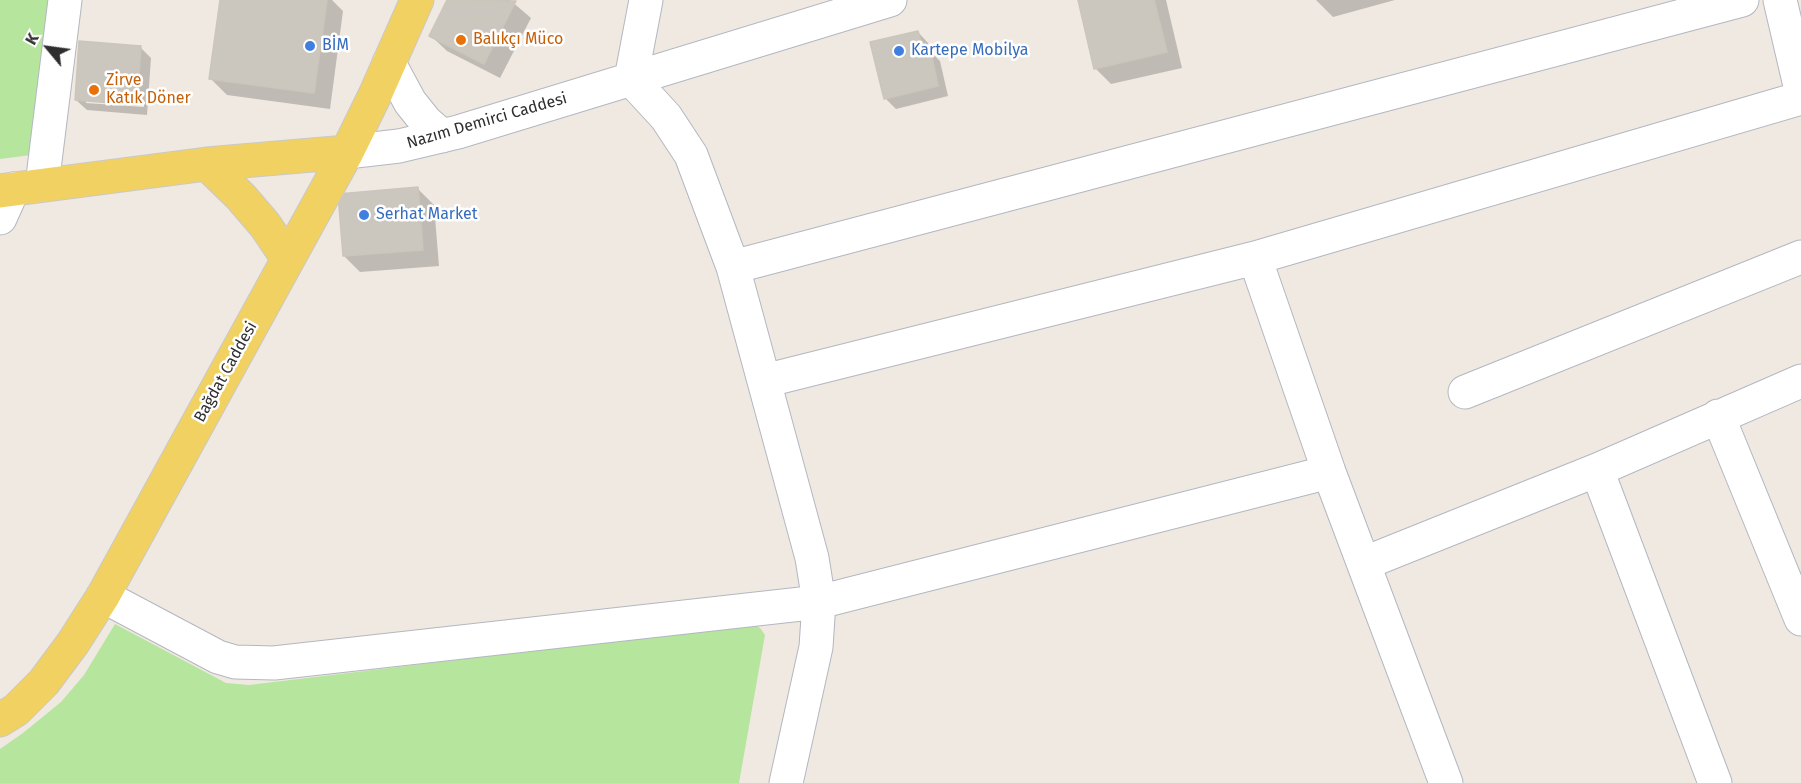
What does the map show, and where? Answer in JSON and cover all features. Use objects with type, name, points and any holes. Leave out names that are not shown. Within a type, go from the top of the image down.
[{"type":"main road","name":"Bağdat Caddesi","points":[[0,720],[16,710],[44,682],[73,643],[103,596],[347,152],[417,0]]},
{"type":"main road","name":"Nazım Demirci Caddesi","points":[[14,196],[207,164],[347,152]]},
{"type":"main road","points":[[207,164],[241,197],[265,225],[288,259]]},
{"type":"street","points":[[14,196],[65,0]]},
{"type":"street","points":[[646,0],[631,79],[666,117],[690,155],[733,267],[812,558],[819,602],[816,647],[786,783]]},
{"type":"street","name":"Nazım Demirci Caddesi","points":[[347,152],[399,146],[442,136],[631,79],[845,8],[890,0]]},
{"type":"street","points":[[733,267],[1742,0]]},
{"type":"street","points":[[1780,0],[1801,90]]},
{"type":"street","points":[[389,63],[410,102],[426,122],[442,136]]},
{"type":"street","points":[[764,381],[1255,258],[1801,98]]},
{"type":"street","points":[[1465,392],[1801,257]]},
{"type":"street","points":[[1255,258],[1329,472],[1446,783]]},
{"type":"street","points":[[1365,563],[1597,470],[1801,381]]},
{"type":"street","points":[[1718,416],[1801,619]]},
{"type":"street","points":[[1597,470],[1715,783]]},
{"type":"street","points":[[103,596],[218,657],[253,664],[274,663],[819,602],[1329,472]]},
{"type":"green space","points":[[0,0],[49,0],[31,155],[0,159]]},
{"type":"green space","points":[[115,624],[226,683],[249,685],[753,624],[765,635],[739,783],[0,783],[0,749],[61,702],[84,675]]},
{"type":"building","points":[[220,0],[327,0],[314,93],[209,79]]},
{"type":"building","points":[[447,0],[516,1],[484,64],[429,36]]},
{"type":"building","points":[[1078,0],[1154,0],[1167,52],[1094,69]]},
{"type":"building","points":[[918,31],[923,50],[930,48],[938,86],[884,99],[870,42]]},
{"type":"building","points":[[79,41],[141,46],[137,105],[75,100]]},
{"type":"building","points":[[418,187],[423,250],[343,256],[338,194]]},
{"type":"place","name":"Balıkçı Müco","points":[[461,40]]},
{"type":"place","name":"BİM","points":[[310,46]]},
{"type":"place","name":"Kartepe Mobilya","points":[[899,51]]},
{"type":"place","name":"Zirve Katık Döner","points":[[94,90]]},
{"type":"place","name":"Serhat Market","points":[[364,215]]}]
